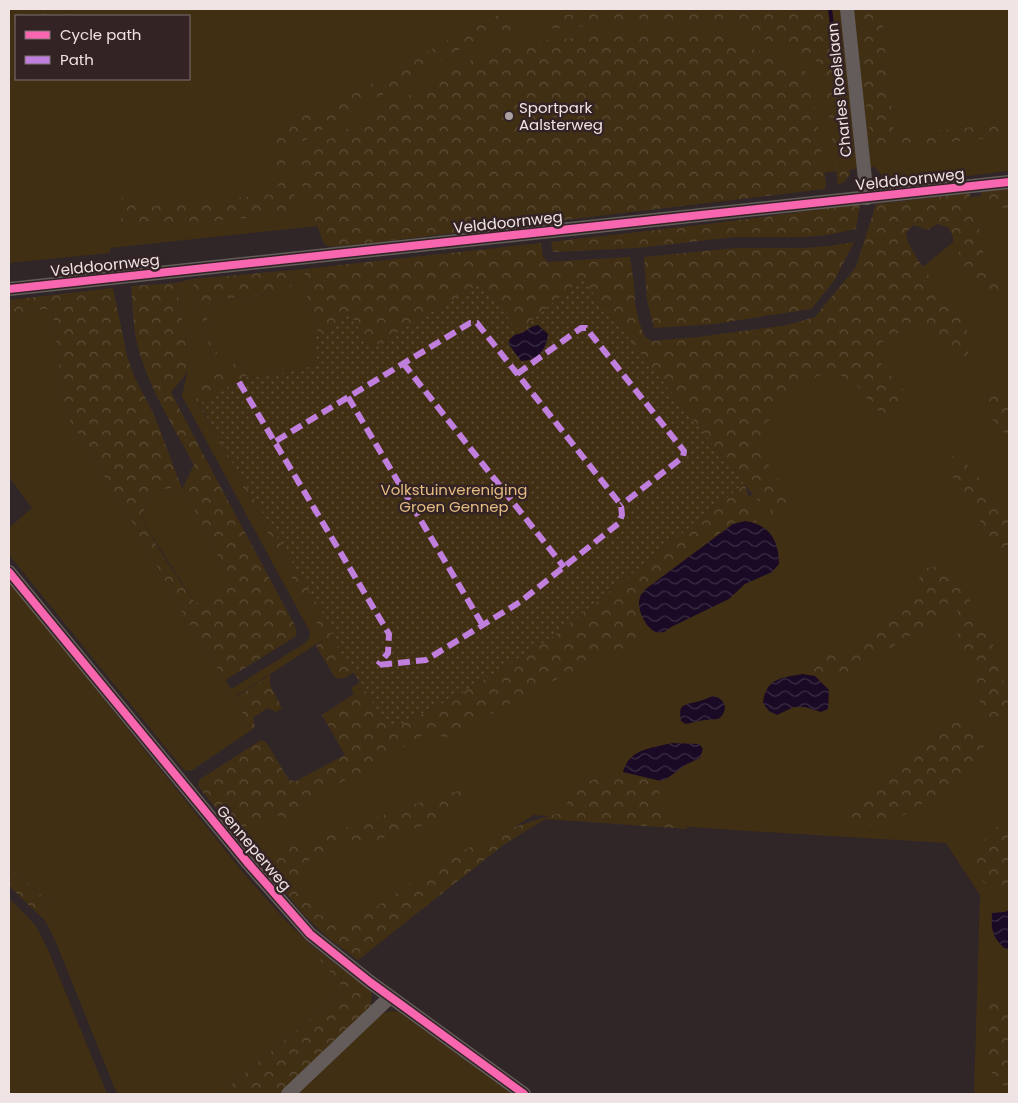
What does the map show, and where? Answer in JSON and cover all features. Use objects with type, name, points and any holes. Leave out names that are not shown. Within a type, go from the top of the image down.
[{"type":"street","name":"Charles Roelslaan","points":[[847,9],[867,198]]},
{"type":"street","name":"Velddoornweg","points":[[9,289],[1009,182]]},
{"type":"street","name":"Genneperweg","points":[[9,572],[241,855],[310,934],[390,997],[524,1094]]},
{"type":"street","points":[[288,1094],[390,997]]},
{"type":"green space","name":"Sportpark Aalsterweg","points":[[9,9],[1009,9],[1009,171],[945,179],[909,181],[886,178],[875,167],[110,248],[110,253],[9,263]]},
{"type":"green space","points":[[9,9],[81,9],[81,12],[65,15],[15,15],[15,21],[9,21]]},
{"type":"green space","points":[[642,9],[828,9],[834,57],[844,84],[850,175],[844,182],[838,185],[822,64],[729,24],[708,20],[641,22],[545,29],[547,19],[551,16]]},
{"type":"green space","points":[[862,9],[881,9],[894,134],[1009,123],[1009,136],[872,150],[862,71],[864,34]]},
{"type":"green space","points":[[501,14],[508,19],[514,31],[492,33],[476,40],[293,147],[287,156],[284,168],[301,213],[122,229],[119,198],[131,196],[134,198],[137,208],[275,194],[278,191],[274,140],[275,131],[279,126],[343,100],[474,25]]},
{"type":"green space","points":[[669,30],[717,35],[804,69],[811,80],[826,184],[825,189],[362,244],[331,247],[324,244],[297,171],[298,161],[317,146],[501,44]]},
{"type":"green space","points":[[1009,189],[1009,210],[982,201],[981,192]]},
{"type":"green space","points":[[969,192],[983,242],[983,259],[996,272],[1003,293],[997,297],[985,294],[974,272],[961,264],[958,246],[948,227],[937,224],[928,230],[914,225],[906,232],[908,242],[916,257],[963,318],[969,338],[970,350],[963,360],[959,350],[948,348],[935,332],[917,322],[879,344],[873,353],[875,358],[889,371],[894,383],[911,395],[909,401],[885,416],[872,406],[853,381],[848,388],[838,371],[825,372],[781,397],[771,419],[764,424],[764,449],[762,455],[778,479],[782,490],[787,492],[793,491],[797,495],[789,506],[772,515],[769,505],[759,501],[745,485],[757,523],[745,521],[733,524],[713,537],[645,591],[633,596],[638,622],[637,645],[606,653],[443,739],[434,726],[366,770],[317,794],[299,807],[287,819],[278,816],[273,811],[235,832],[198,786],[199,780],[261,740],[266,742],[289,780],[296,781],[345,755],[322,715],[354,694],[351,688],[360,682],[390,730],[457,696],[551,638],[744,484],[582,280],[522,329],[516,329],[481,283],[371,348],[350,314],[313,338],[320,325],[307,297],[304,269],[541,243],[543,257],[548,262],[630,257],[635,302],[639,322],[645,337],[652,341],[698,337],[788,325],[815,317],[856,267],[876,204]]},
{"type":"green space","points":[[1009,193],[1009,1094],[974,1094],[980,895],[946,843],[732,830],[534,815],[331,937],[234,827],[486,687],[754,493],[709,438],[812,358],[953,242],[952,199]]},
{"type":"green space","points":[[860,204],[856,229],[827,235],[735,237],[637,248],[553,252],[551,242],[716,223]]},
{"type":"green space","points":[[854,242],[834,281],[811,309],[714,324],[654,328],[647,300],[644,257],[736,248],[804,248]]},
{"type":"green space","points":[[304,269],[307,297],[320,325],[313,338],[319,363],[300,370],[249,378],[238,362],[196,400],[323,635],[323,640],[236,696],[250,731],[191,771],[184,770],[9,555],[9,528],[32,508],[9,477],[9,314],[47,309],[53,310],[62,392],[69,419],[125,510],[184,615],[231,689],[305,643],[310,637],[310,632],[182,396],[187,374],[188,354],[176,283],[192,279],[211,354],[216,354],[207,317],[207,307],[217,299],[265,295],[293,284],[295,270]]},
{"type":"green space","points":[[295,270],[293,284],[288,289],[265,295],[217,299],[207,307],[207,318],[217,352],[217,354],[211,354],[192,279]]},
{"type":"green space","name":"Volkstuinvereniging Groen Gennep","points":[[582,279],[744,484],[551,638],[457,696],[390,730],[330,635],[334,632],[225,450],[200,404],[246,376],[249,378],[300,370],[318,363],[313,338],[350,314],[371,348],[481,283],[516,328],[521,329]]},
{"type":"green space","points":[[176,283],[188,362],[187,372],[171,392],[297,632],[295,637],[225,680],[184,615],[125,510],[69,419],[62,392],[53,310],[47,309],[9,314],[9,300],[113,288],[127,356],[134,376],[155,417],[182,489],[194,465],[163,408],[143,363],[135,332],[131,286]],"holes":[[[176,487],[183,491],[193,507],[213,545],[225,574],[223,582],[210,595],[197,603],[193,600],[164,557],[142,516],[153,498],[163,490]]]},
{"type":"green space","points":[[238,362],[249,378],[246,376],[200,405],[334,632],[330,635],[354,672],[344,678],[340,679],[334,676],[316,646],[323,640],[323,635],[196,400],[207,382]]},
{"type":"green space","points":[[991,392],[1009,396],[1009,438],[986,412]]},
{"type":"green space","points":[[953,456],[961,457],[1009,519],[1009,567],[965,500],[949,470],[948,463]]},
{"type":"green space","points":[[176,487],[183,491],[193,507],[225,574],[225,578],[219,587],[197,603],[193,600],[148,530],[142,516],[156,494],[165,489]]},
{"type":"green space","points":[[940,566],[970,600],[978,617],[994,629],[993,645],[1000,676],[1009,689],[1009,711],[1006,719],[996,724],[990,722],[983,713],[977,691],[977,678],[971,663],[962,649],[954,622],[958,613],[956,609],[934,620],[848,675],[836,677],[816,675],[804,670],[801,666],[805,662],[847,650],[871,638],[893,620],[927,568]]},
{"type":"green space","points":[[9,581],[246,876],[286,921],[311,945],[315,954],[345,990],[220,1094],[117,1094],[55,940],[45,920],[39,915],[50,903],[9,868]]},
{"type":"green space","points":[[270,675],[270,685],[282,708],[276,712],[268,708],[254,717],[255,727],[250,731],[236,697]]},
{"type":"green space","points":[[958,718],[980,729],[987,741],[978,755],[954,781],[925,802],[880,828],[865,823],[849,822],[842,816],[856,803],[871,794],[882,782],[908,765]]},
{"type":"green space","points":[[623,772],[661,781],[658,804],[688,829],[545,819],[502,846],[358,960],[328,938],[304,915],[257,858],[448,793],[469,789],[478,792],[464,804],[425,825],[374,841],[336,844],[307,861],[300,868],[298,883],[304,897],[319,915],[344,921],[361,917],[428,872],[481,841],[515,827],[564,812],[567,802],[573,794],[586,783],[604,776]]},
{"type":"green space","points":[[1009,816],[1009,899],[989,887],[979,877],[972,855],[990,833]]},
{"type":"green space","points":[[9,868],[50,903],[39,915],[9,886]]},
{"type":"green space","points":[[9,898],[36,926],[49,952],[107,1094],[9,1094]]},
{"type":"green space","points":[[311,945],[372,992],[371,1006],[281,1094],[220,1094],[345,990],[315,954]]},
{"type":"green space","points":[[987,1001],[1009,1007],[1008,1085],[994,1086],[986,1039]]},
{"type":"green space","points":[[399,1012],[512,1094],[295,1094],[382,1013]]},
{"type":"water","points":[[538,325],[548,334],[546,345],[532,359],[521,361],[508,343],[516,334]]},
{"type":"water","points":[[745,521],[760,526],[771,535],[779,555],[779,564],[772,572],[745,584],[729,599],[664,632],[652,630],[640,612],[639,601],[643,592],[733,524]]},
{"type":"water","points":[[802,674],[815,676],[829,690],[828,709],[821,712],[805,707],[794,707],[777,715],[769,711],[763,703],[767,688],[781,678]]},
{"type":"water","points":[[713,696],[721,700],[725,705],[724,712],[719,719],[686,724],[681,721],[680,711],[682,706]]},
{"type":"water","points":[[672,743],[699,744],[703,749],[700,758],[685,765],[661,781],[623,772],[630,758],[636,754],[649,748]]},
{"type":"water","points":[[1009,910],[1009,949],[1004,948],[995,936],[992,928],[992,913]]},
{"type":"waterway","points":[[830,9],[834,41]]},
{"type":"marked path","points":[[276,441],[470,323],[477,323],[621,505],[622,515],[619,523],[520,602],[426,660],[378,665]]},
{"type":"marked path","points":[[517,374],[581,328],[586,328],[684,451],[683,457],[621,505]]},
{"type":"marked path","points":[[403,363],[564,567]]},
{"type":"marked path","points":[[239,382],[389,634],[388,653],[378,665]]},
{"type":"marked path","points":[[348,397],[482,624]]},
{"type":"cycle path","points":[[9,289],[1009,182]]},
{"type":"cycle path","points":[[9,572],[247,862],[310,934],[370,982],[524,1094]]},
{"type":"place","name":"Sportpark Aalsterweg","points":[[509,116]]}]
